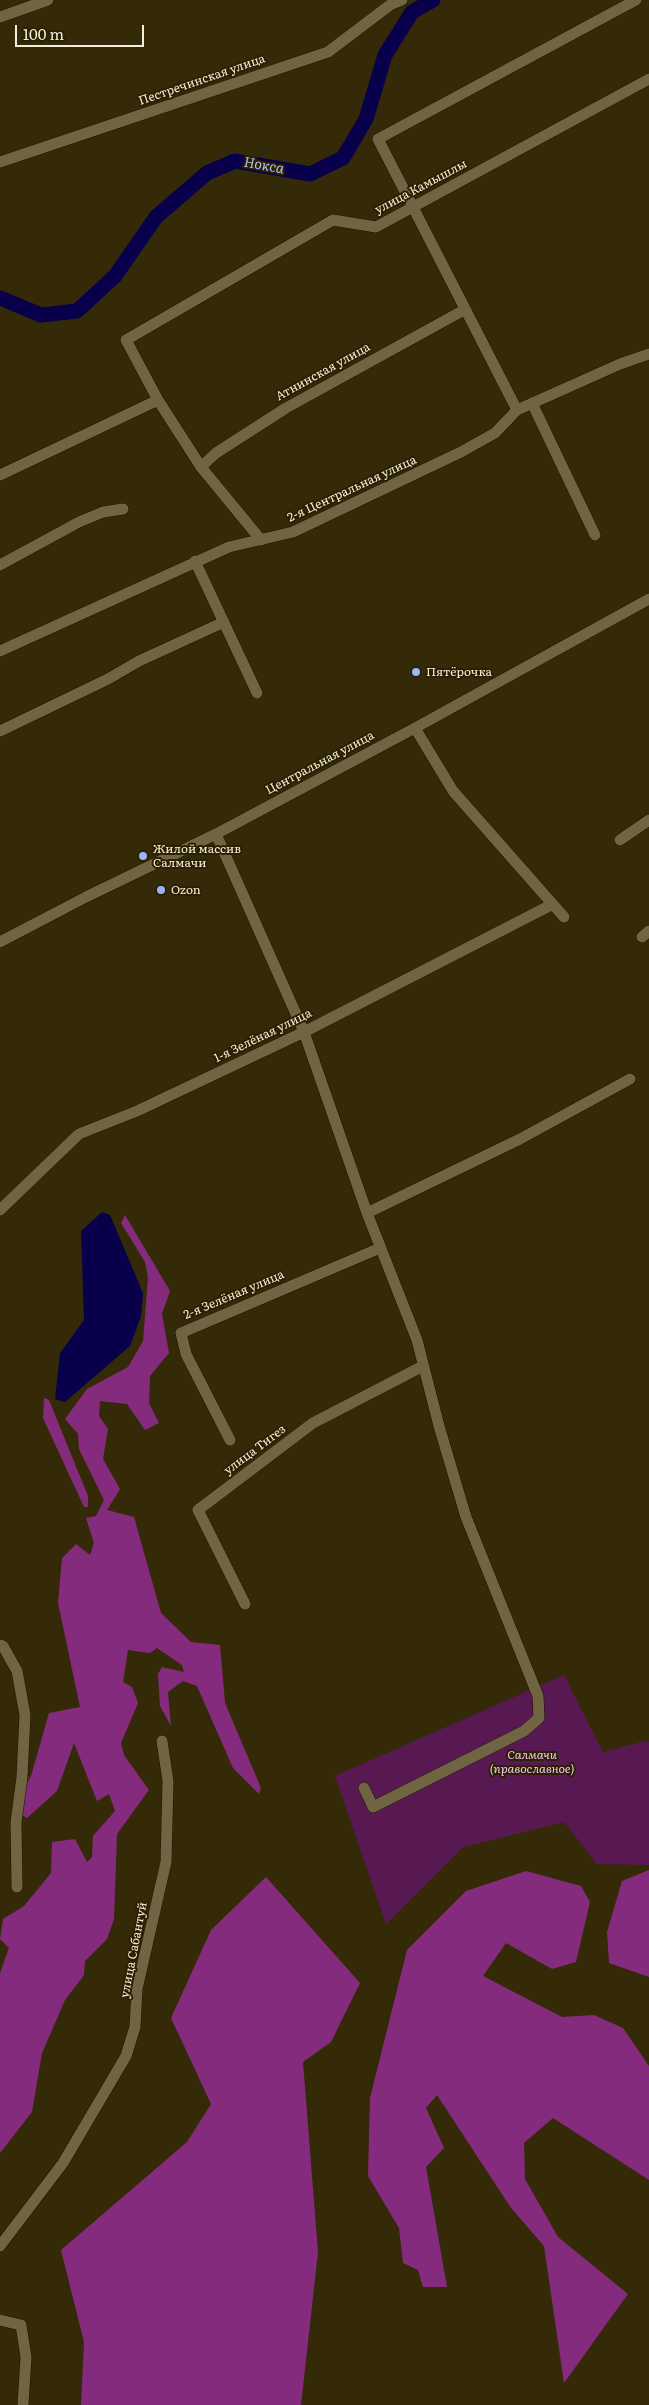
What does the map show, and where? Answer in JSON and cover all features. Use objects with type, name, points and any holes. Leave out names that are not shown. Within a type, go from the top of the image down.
[{"type":"street","points":[[0,17],[48,0]]},
{"type":"street","name":"Пестречинская улица","points":[[0,162],[328,52],[390,5],[402,0]]},
{"type":"street","points":[[517,410],[464,310],[378,139],[636,0]]},
{"type":"street","name":"улица Камышлы","points":[[158,400],[126,340],[333,220],[376,227],[649,79]]},
{"type":"street","name":"Атнинская улица","points":[[201,467],[216,453],[286,408],[464,310]]},
{"type":"street","name":"2-я Центральная улица","points":[[0,651],[229,547],[293,532],[443,462],[495,433],[517,410],[620,364],[649,354]]},
{"type":"street","points":[[0,474],[158,400],[201,467],[261,540]]},
{"type":"street","points":[[532,403],[595,535]]},
{"type":"street","points":[[0,564],[79,522],[103,512],[123,509]]},
{"type":"street","points":[[195,561],[257,692]]},
{"type":"street","name":"Центральная улица","points":[[0,942],[86,897],[216,834],[415,728],[649,599]]},
{"type":"street","points":[[0,731],[108,679],[139,661],[224,622]]},
{"type":"street","points":[[415,728],[453,791],[564,917]]},
{"type":"street","points":[[620,840],[649,820]]},
{"type":"street","points":[[216,834],[304,1032],[367,1213],[417,1340],[466,1517],[538,1696],[538,1718],[524,1731],[373,1807],[364,1788]]},
{"type":"street","name":"1-я Зелёная улица","points":[[0,1210],[79,1134],[137,1111],[304,1032],[553,904]]},
{"type":"street","points":[[367,1213],[520,1140],[630,1079]]},
{"type":"street","name":"2-я Зелёная улица","points":[[230,1440],[186,1354],[181,1333],[380,1248]]},
{"type":"street","name":"улица Тигез","points":[[244,1604],[198,1510],[313,1423],[423,1366]]},
{"type":"street","points":[[0,1645],[4,1646],[17,1671],[25,1715],[22,1777],[16,1822],[17,1887]]},
{"type":"street","name":"улица Сабантуй","points":[[0,2246],[63,2163],[126,2056],[135,2028],[137,1989],[166,1862],[168,1781],[162,1741]]},
{"type":"street","points":[[0,2320],[21,2326],[26,2357],[22,2405]]},
{"type":"green space","name":"Салмачи (православное)","points":[[564,1675],[603,1752],[645,1741],[649,1742],[649,1865],[597,1864],[564,1822],[463,1847],[386,1924],[335,1776]]},
{"type":"shaded area","points":[[102,1212],[110,1215],[143,1293],[141,1316],[130,1346],[65,1402],[55,1399],[60,1353],[84,1320],[81,1231]]},
{"type":"shaded area","points":[[125,1215],[170,1291],[162,1314],[169,1353],[150,1376],[149,1403],[159,1423],[145,1430],[127,1404],[100,1401],[99,1416],[108,1429],[103,1459],[120,1489],[107,1510],[134,1517],[161,1613],[191,1642],[220,1645],[225,1703],[261,1788],[259,1794],[233,1768],[197,1686],[183,1681],[168,1692],[171,1726],[160,1706],[158,1674],[162,1667],[184,1672],[182,1665],[157,1648],[150,1653],[128,1650],[123,1682],[132,1687],[138,1703],[121,1743],[124,1755],[149,1790],[117,1834],[114,1919],[107,1939],[85,1961],[84,1975],[65,2000],[42,2053],[32,2112],[0,2153],[0,1973],[9,1948],[0,1939],[3,1919],[24,1906],[51,1873],[52,1842],[75,1839],[87,1862],[92,1857],[93,1836],[115,1811],[109,1794],[97,1801],[74,1743],[57,1791],[27,1818],[17,1812],[16,1803],[31,1776],[49,1713],[80,1707],[58,1603],[62,1558],[76,1544],[90,1555],[94,1543],[86,1518],[96,1516],[104,1500],[79,1449],[78,1434],[65,1419],[87,1389],[128,1367],[143,1341],[148,1277],[145,1262],[121,1223]]},
{"type":"shaded area","points":[[44,1398],[49,1400],[88,1496],[88,1507],[84,1507],[43,1418]]},
{"type":"shaded area","points":[[649,1870],[649,1977],[609,1963],[607,1932],[622,1881]]},
{"type":"shaded area","points":[[526,1871],[581,1886],[590,1902],[576,1962],[552,1969],[506,1943],[483,1976],[562,2017],[594,2015],[623,2028],[649,2066],[649,2180],[553,2118],[524,2143],[525,2179],[558,2237],[628,2294],[564,2383],[544,2246],[511,2208],[437,2095],[426,2108],[444,2148],[426,2167],[447,2287],[423,2287],[418,2270],[403,2263],[399,2228],[368,2176],[370,2098],[407,1950],[466,1891]]},
{"type":"shaded area","points":[[266,1877],[360,1983],[331,2042],[303,2062],[318,2252],[301,2405],[81,2405],[84,2342],[61,2250],[187,2142],[211,2104],[171,2018],[211,1930]]},
{"type":"waterway","name":"Нокса","points":[[0,298],[41,315],[77,311],[115,276],[156,217],[207,173],[235,161],[310,174],[343,158],[366,119],[385,55],[412,12],[433,0]]},
{"type":"place","name":"Пятёрочка","points":[[416,672]]},
{"type":"place","name":"Жилой массив Салмачи","points":[[143,856]]},
{"type":"place","name":"Ozon","points":[[161,890]]}]
